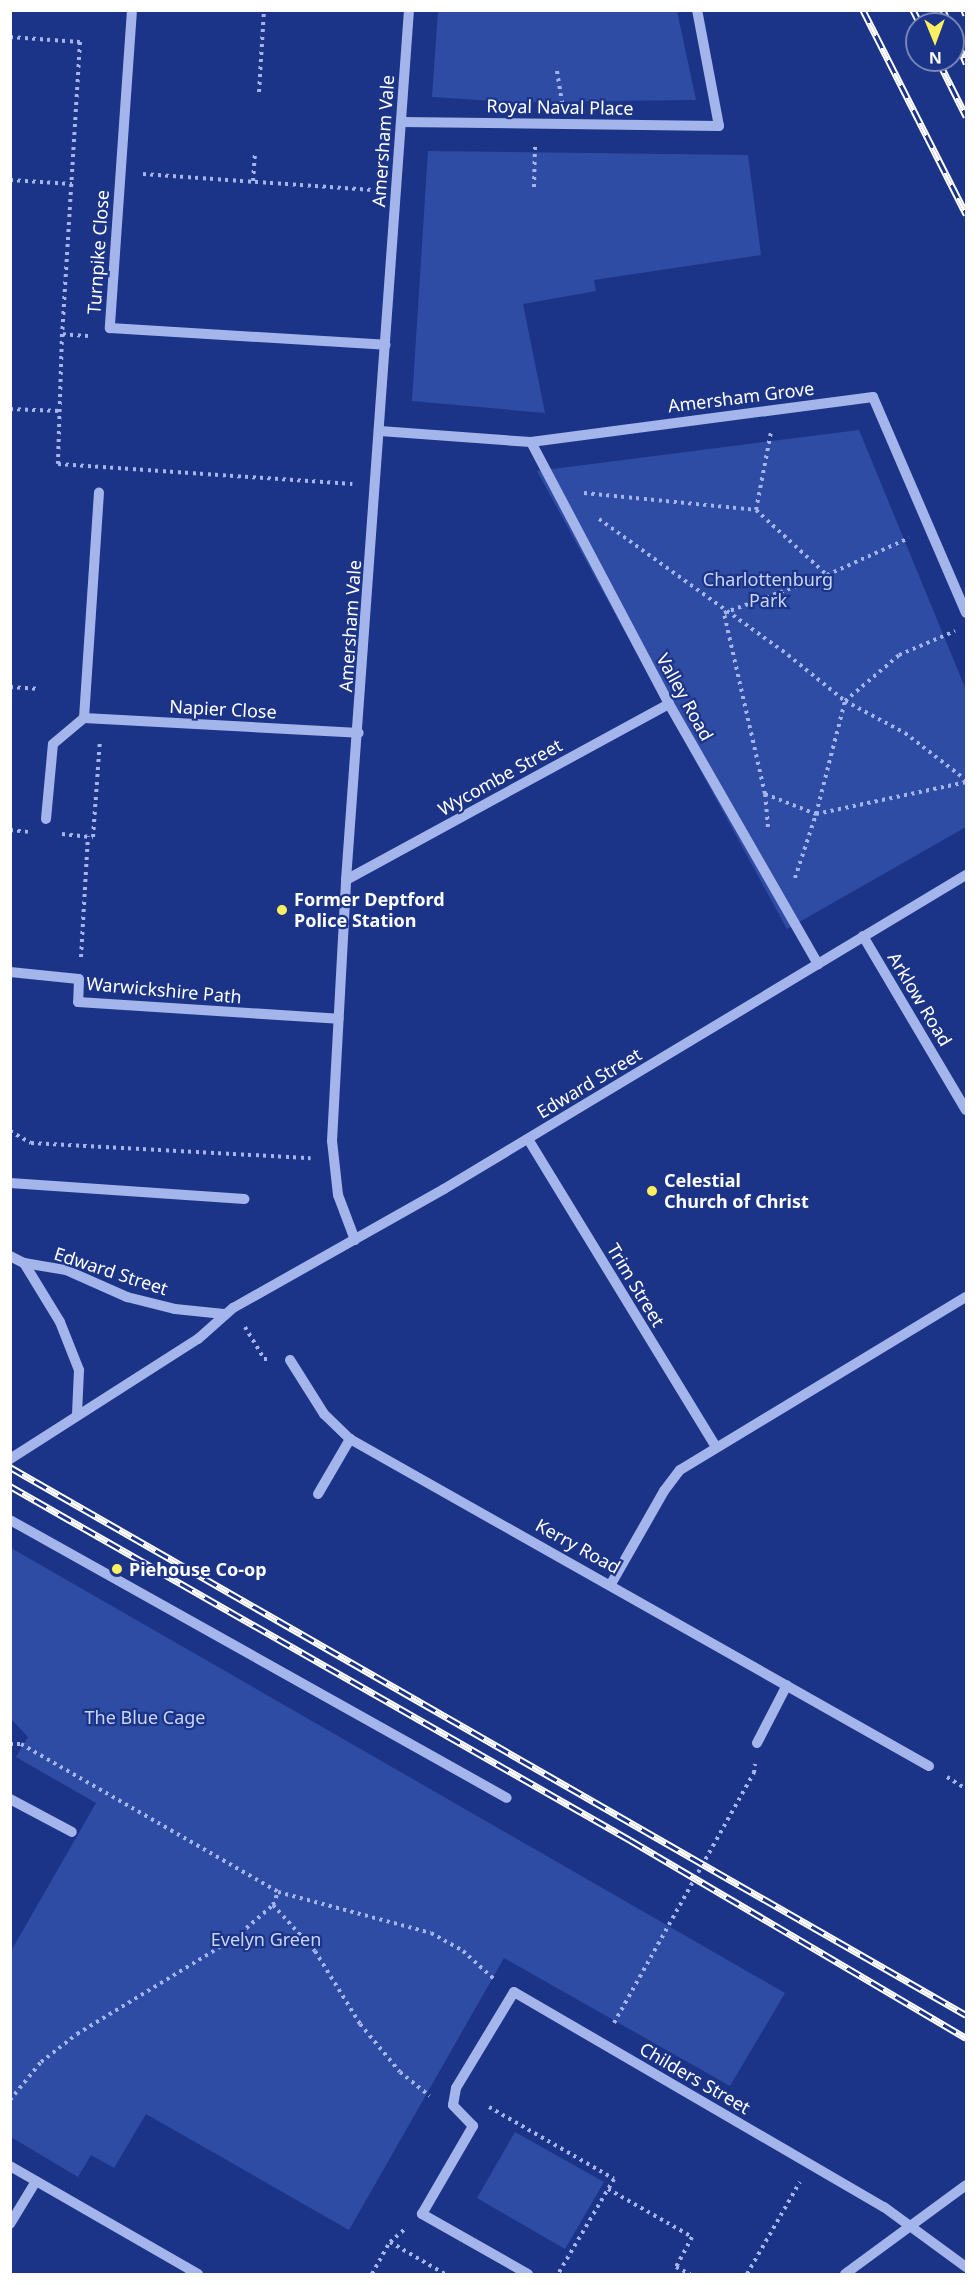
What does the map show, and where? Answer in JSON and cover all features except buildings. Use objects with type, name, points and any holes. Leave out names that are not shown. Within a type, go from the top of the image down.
[{"type":"street","name":"Turnpike Close","points":[[132,10],[110,328],[385,345]]},
{"type":"street","name":"Amersham Vale","points":[[355,1240],[338,1195],[332,1159],[338,1019],[408,10]]},
{"type":"street","name":"Royal Naval Place","points":[[401,122],[719,126],[697,10]]},
{"type":"street","name":"Amersham Grove","points":[[380,431],[531,442],[873,397],[966,613]]},
{"type":"street","name":"Valley Road","points":[[531,442],[669,704],[818,964]]},
{"type":"street","points":[[46,819],[53,744],[84,718],[99,492]]},
{"type":"street","name":"Wycombe Street","points":[[346,880],[669,704]]},
{"type":"street","name":"Napier Close","points":[[84,718],[359,734]]},
{"type":"street","name":"Edward Street","points":[[10,1459],[77,1414],[198,1339],[229,1311],[528,1139],[966,874]]},
{"type":"street","name":"Arklow Road","points":[[863,936],[966,1110]]},
{"type":"street","name":"Warwickshire Path","points":[[10,972],[79,979],[78,1002],[338,1019]]},
{"type":"street","name":"Trim Street","points":[[528,1139],[716,1447]]},
{"type":"street","points":[[10,1183],[244,1199]]},
{"type":"street","name":"Edward Street","points":[[10,1256],[24,1263],[66,1270],[127,1297],[165,1307],[229,1311]]},
{"type":"street","name":"Edward Street","points":[[24,1263],[60,1322],[79,1370],[77,1414]]},
{"type":"street","points":[[611,1584],[664,1491],[681,1470],[966,1297]]},
{"type":"street","name":"Kerry Road","points":[[290,1360],[324,1414],[351,1439],[611,1584],[929,1766]]},
{"type":"street","points":[[318,1494],[351,1439]]},
{"type":"street","points":[[10,1520],[507,1798]]},
{"type":"street","points":[[757,1743],[788,1685]]},
{"type":"street","points":[[10,1799],[72,1832]]},
{"type":"street","name":"Childers Street","points":[[453,2105],[456,2088],[514,1992],[884,2207],[966,2267]]},
{"type":"street","points":[[453,2105],[473,2126],[422,2214],[528,2274]]},
{"type":"street","points":[[10,2166],[198,2274]]},
{"type":"street","points":[[10,2224],[36,2181]]},
{"type":"street","points":[[845,2274],[966,2186]]},
{"type":"path","points":[[259,92],[264,10]]},
{"type":"path","points":[[10,37],[80,42],[62,334],[58,464],[376,485]]},
{"type":"path","points":[[558,71],[562,101]]},
{"type":"path","points":[[534,187],[535,147]]},
{"type":"path","points":[[253,181],[255,153]]},
{"type":"path","points":[[119,172],[372,190]]},
{"type":"path","points":[[10,180],[72,184]]},
{"type":"path","points":[[62,334],[91,336],[110,328]]},
{"type":"path","points":[[756,510],[776,408]]},
{"type":"path","points":[[10,409],[61,411]]},
{"type":"path","points":[[560,497],[581,492],[756,510],[827,575]]},
{"type":"path","points":[[568,512],[599,519],[724,613],[788,655],[844,702],[905,733],[966,781]]},
{"type":"path","points":[[724,613],[827,575],[929,527]]},
{"type":"path","points":[[724,613],[765,794],[768,832],[762,867]]},
{"type":"path","points":[[779,897],[796,878],[816,814],[844,702],[899,655],[959,630]]},
{"type":"path","points":[[10,687],[40,688]]},
{"type":"path","points":[[79,979],[102,718]]},
{"type":"path","points":[[765,794],[816,814],[966,781]]},
{"type":"path","points":[[10,1131],[31,1143],[332,1159]]},
{"type":"path","points":[[229,1311],[264,1359],[290,1360]]},
{"type":"path","points":[[612,2026],[754,1773],[757,1743]]},
{"type":"path","points":[[10,1744],[21,1744],[278,1892],[431,1933],[463,1950],[501,1984]]},
{"type":"path","points":[[10,2100],[40,2062],[77,2034],[235,1938],[273,1905],[278,1892]]},
{"type":"path","points":[[273,1905],[315,1951],[360,2024],[400,2072],[433,2097],[453,2105]]},
{"type":"path","points":[[456,2088],[614,2179],[558,2274]]},
{"type":"path","points":[[747,2274],[802,2179]]},
{"type":"path","points":[[608,2188],[692,2237],[676,2266],[690,2274]]},
{"type":"path","points":[[372,2274],[390,2242],[422,2214]]},
{"type":"path","points":[[390,2242],[445,2274]]},
{"type":"green space","points":[[438,11],[677,11],[696,100],[510,102],[432,97]]},
{"type":"green space","points":[[428,151],[748,155],[761,255],[594,280],[596,291],[523,304],[545,413],[412,401]]},
{"type":"green space","name":"Charlottenburg Park","points":[[859,430],[966,690],[966,827],[787,929],[537,471]]},
{"type":"green space","name":"Evelyn Green","points":[[11,1548],[785,1993],[730,2086],[504,1958],[349,2230],[146,2114],[114,2168],[91,2155],[78,2177],[11,2137],[11,1951],[96,1803],[16,1757],[28,1737],[11,1719]]},
{"type":"green space","points":[[515,2132],[604,2182],[565,2249],[477,2198]]},
{"type":"railway","points":[[863,10],[966,214]]},
{"type":"railway","points":[[964,10],[966,15]]},
{"type":"railway","points":[[944,72],[966,116]]},
{"type":"railway","points":[[10,1467],[966,2015]]},
{"type":"railway","points":[[10,1486],[630,1840],[966,2038]]},
{"type":"place","name":"Former Deptford Police Station","points":[[282,910]]},
{"type":"place","name":"Celestial Church of Christ","points":[[652,1191]]},
{"type":"place","name":"Piehouse Co-op","points":[[117,1569]]},
{"type":"park label","name":"The Blue Cage","points":[[145,1717]]}]
